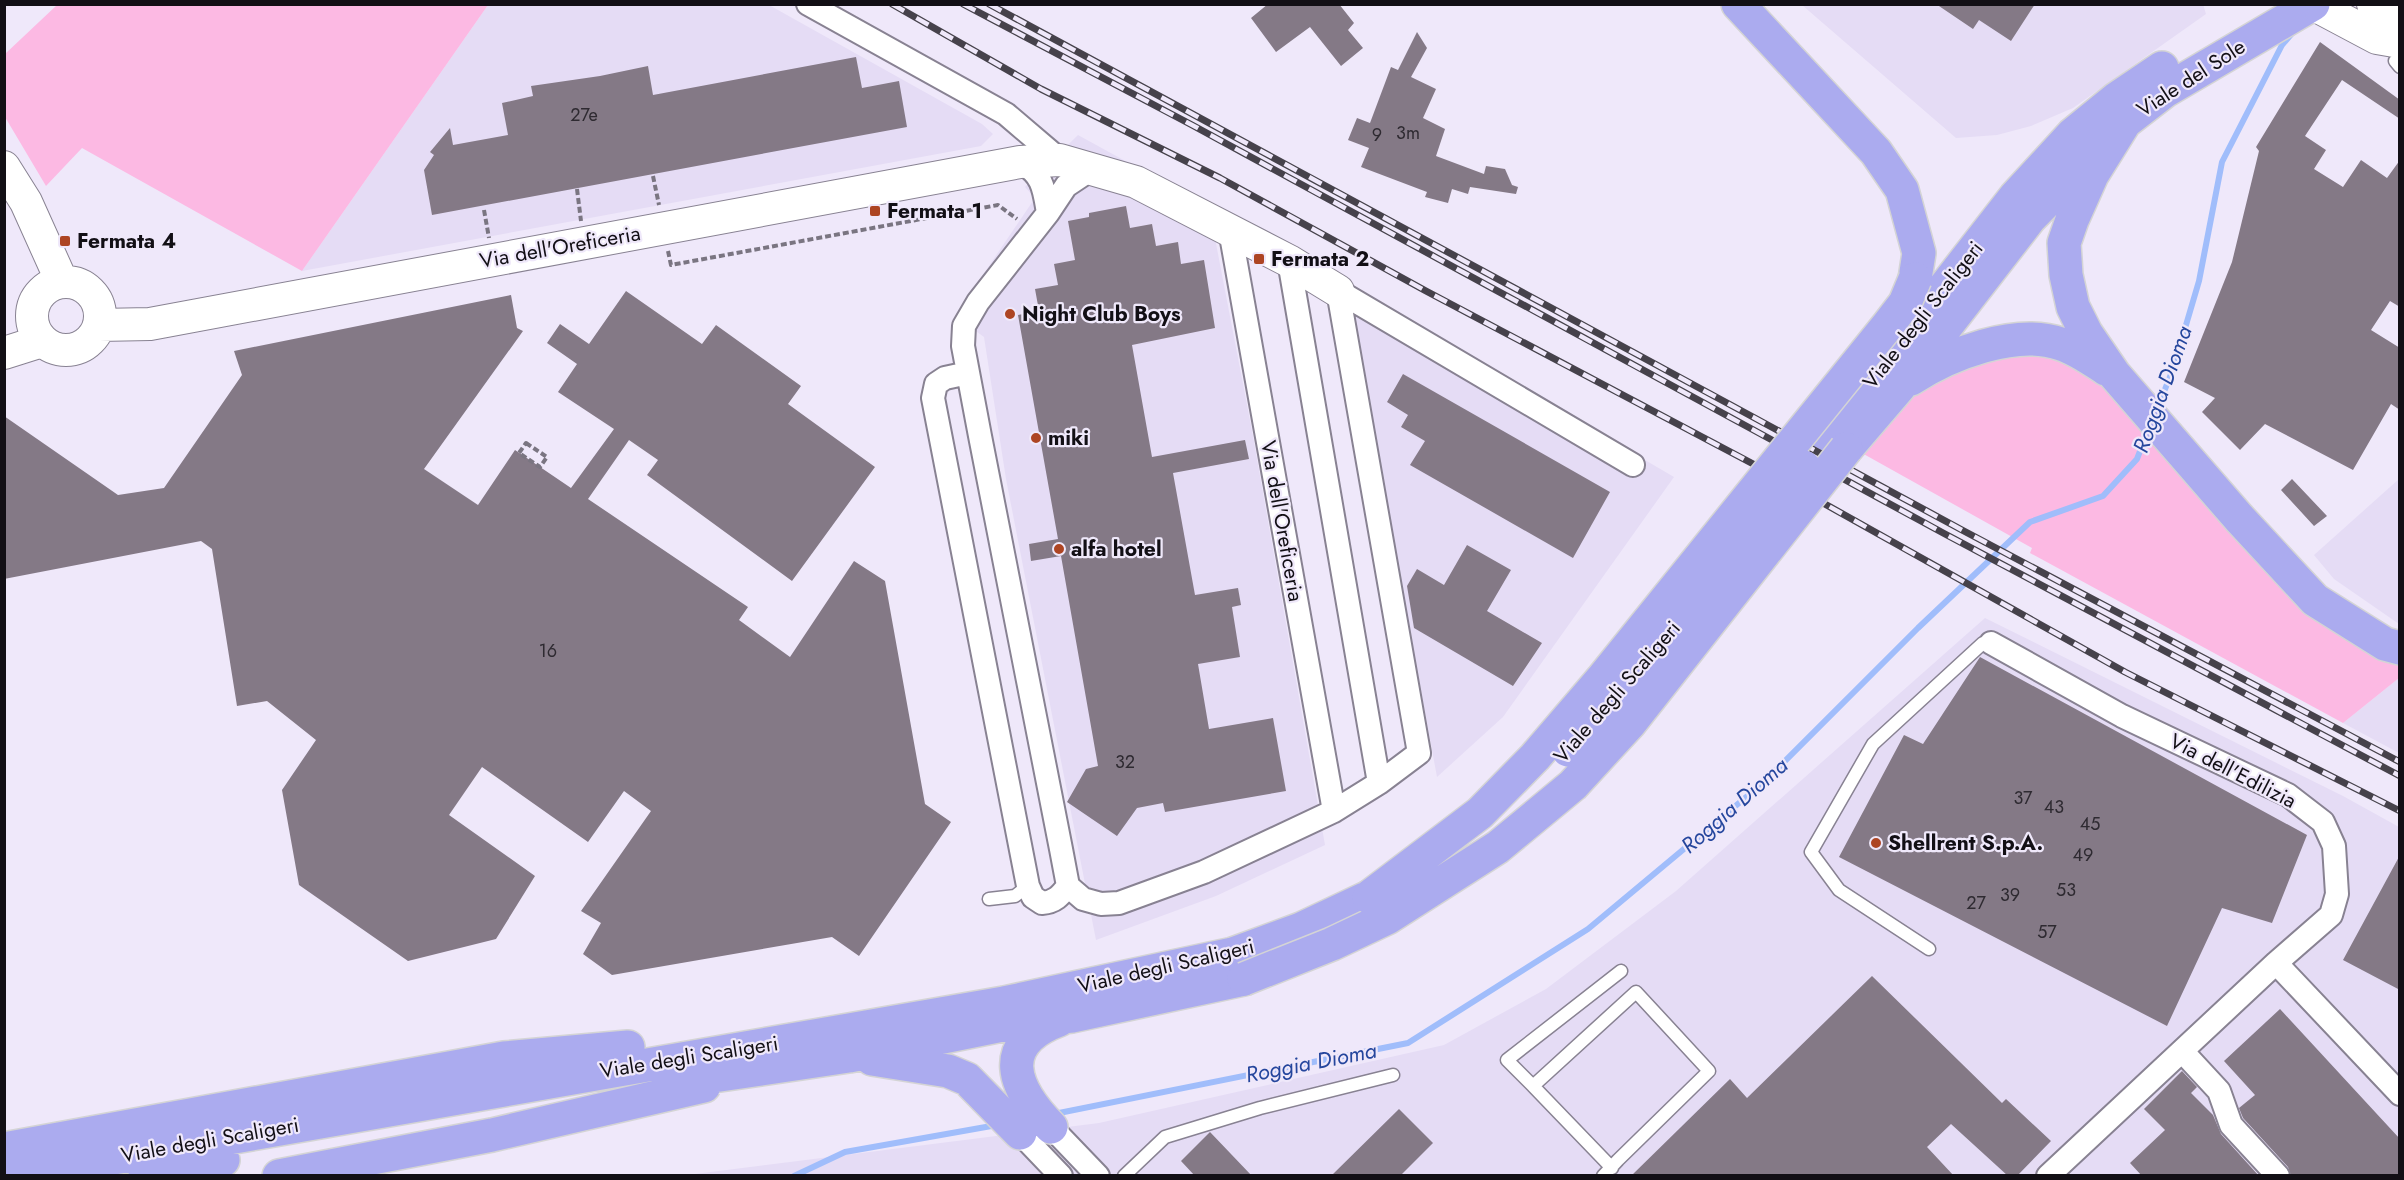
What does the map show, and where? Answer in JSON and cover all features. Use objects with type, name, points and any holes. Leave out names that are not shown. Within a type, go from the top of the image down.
[{"type":"highway","points":[[1369,897],[1480,813],[1535,757],[1609,670],[1888,325],[1905,303],[1915,279],[1919,253],[1902,190],[1876,152],[1738,4]]},
{"type":"highway","name":"Viale del Sole","points":[[2023,207],[2073,134],[2116,99],[2169,63],[2269,4]]},
{"type":"highway","name":"Viale del Sole","points":[[2023,207],[2165,91],[2316,7]]},
{"type":"highway","points":[[2125,122],[2092,175],[2064,243],[2066,275],[2073,307],[2086,333],[2114,374],[2238,518],[2314,600],[2385,644],[2400,648]]},
{"type":"highway","name":"Viale degli Scaligeri","points":[[10,1176],[553,1080],[776,1056],[849,1056],[1023,1021],[1072,1016],[1238,966],[1332,944],[1387,918],[1498,847],[1573,785],[1630,723],[1846,449],[1900,386],[2023,207]]},
{"type":"highway","name":"Viale degli Scaligeri","points":[[145,1176],[776,1056],[1004,1003],[1238,966],[1301,929],[1413,874],[1482,826],[1546,772],[1609,708],[1827,438],[2023,207]]},
{"type":"highway","points":[[1900,386],[1928,368],[1946,360],[2001,342],[2028,339],[2061,343],[2114,374]]},
{"type":"highway","points":[[1026,1121],[1015,1060],[1021,1046],[1042,1027],[1072,1016]]},
{"type":"highway","points":[[4,1149],[504,1058],[667,1044],[776,1056]]},
{"type":"highway","points":[[279,1176],[492,1135],[776,1056]]},
{"type":"highway","points":[[849,1056],[948,1071],[967,1078],[1026,1121]]},
{"type":"street","points":[[808,4],[1006,114],[1060,159]]},
{"type":"street","points":[[2373,4],[2400,15]]},
{"type":"street","points":[[2316,7],[2377,38],[2398,57]]},
{"type":"street","name":"Via dell'Oreficeria","points":[[99,325],[150,324],[1020,162],[1060,159],[1136,182],[1289,261],[1338,291]]},
{"type":"street","points":[[1020,162],[1032,168],[1040,178],[1041,222]]},
{"type":"street","points":[[4,167],[26,202],[62,282]]},
{"type":"street","points":[[1093,168],[1066,186],[1041,222],[978,302],[964,326],[963,346],[1068,886],[1083,899],[1101,904],[1119,903],[1204,872],[1334,811],[1379,783],[1419,753],[1338,291]]},
{"type":"street","name":"Via dell'Oreficeria","points":[[1230,230],[1334,811]]},
{"type":"street","points":[[1289,261],[1379,783]]},
{"type":"street","points":[[62,282],[73,282],[92,293],[98,303],[99,325],[94,336],[86,344],[75,349],[63,350],[52,347],[35,332],[32,310],[42,291],[62,282]]},
{"type":"street","points":[[1338,291],[1633,465]]},
{"type":"street","points":[[4,353],[42,340]]},
{"type":"street","points":[[968,373],[945,378],[936,384],[933,398],[1028,886],[1033,897],[1042,903],[1058,898],[1068,886]]},
{"type":"street","points":[[978,622],[1015,615]]},
{"type":"street","name":"Via dell'Edilizia","points":[[1991,643],[2122,716],[2288,795],[2323,822],[2334,846],[2337,873],[2337,894],[2331,915],[2276,963],[2048,1176]]},
{"type":"street","points":[[2276,963],[2400,1094]]},
{"type":"street","points":[[2182,1051],[2220,1091],[2232,1125],[2278,1176]]},
{"type":"street","points":[[1026,1121],[1060,1176]]},
{"type":"street","points":[[1026,1121],[1098,1176]]},
{"type":"lane","points":[[1929,950],[1839,890],[1811,852],[1873,744],[1983,643],[1991,643]]},
{"type":"lane","points":[[989,899],[1015,896],[1028,886]]},
{"type":"lane","points":[[1533,1086],[1636,992],[1709,1071],[1608,1172],[1533,1086],[1507,1060],[1621,971]]},
{"type":"lane","points":[[1124,1176],[1165,1137],[1260,1108],[1393,1075]]},
{"type":"path","points":[[653,176],[657,194]]},
{"type":"path","points":[[577,189],[579,207]]},
{"type":"path","points":[[663,228],[671,265],[998,205],[1041,222]]},
{"type":"path","points":[[484,210],[487,227]]},
{"type":"path","points":[[526,443],[547,457],[540,467],[519,453],[526,443]]},
{"type":"shaded area","points":[[2203,4],[2206,14],[2073,108],[2031,126],[1997,135],[1956,138],[1802,5]]},
{"type":"shaded area","points":[[57,5],[488,5],[302,271],[82,148],[46,186],[5,117],[5,54]]},
{"type":"shaded area","points":[[488,5],[769,5],[982,124],[993,134],[981,146],[302,271]]},
{"type":"shaded area","points":[[1078,135],[1209,207],[1253,436],[1325,845],[1216,896],[1096,940],[1006,479],[984,337],[955,316],[1035,198],[1025,187]]},
{"type":"shaded area","points":[[1346,285],[1674,477],[1503,717],[1437,777]]},
{"type":"shaded area","points":[[1986,347],[2093,365],[2211,495],[2399,653],[2399,678],[2343,723],[2030,553],[2032,548],[1860,452],[1909,391]]},
{"type":"shaded area","points":[[2399,479],[2399,624],[2334,579],[2314,555]]},
{"type":"shaded area","points":[[1985,618],[2343,796],[2399,827],[2399,1175],[679,1176],[1099,1123],[1444,1045],[1546,989],[1676,891]]},
{"type":"shaded area","points":[[2399,678],[2399,753],[2343,723]]},
{"type":"building","points":[[1268,4],[1339,4],[1354,23],[1348,30],[1363,48],[1341,66],[1310,27],[1276,52],[1251,18]]},
{"type":"building","points":[[1936,4],[2035,4],[2011,41],[1979,20],[1973,29]]},
{"type":"building","points":[[1417,32],[1427,48],[1411,77],[1436,89],[1423,118],[1445,129],[1436,156],[1484,174],[1486,166],[1505,169],[1512,185],[1518,187],[1516,194],[1470,187],[1468,194],[1452,189],[1448,203],[1425,197],[1427,192],[1361,167],[1369,148],[1348,140],[1357,118],[1370,123],[1391,67],[1398,70]]},
{"type":"building","points":[[2320,42],[2400,100],[2400,119],[2342,80],[2305,136],[2326,150],[2314,169],[2343,187],[2361,160],[2387,178],[2400,160],[2400,307],[2390,301],[2371,330],[2400,348],[2400,410],[2391,404],[2353,470],[2265,424],[2240,450],[2202,412],[2215,398],[2184,382],[2232,262],[2259,151],[2256,147]]},
{"type":"building","points":[[856,57],[862,88],[899,81],[907,127],[432,215],[424,170],[434,155],[430,152],[450,128],[453,145],[508,135],[502,103],[533,96],[531,86],[648,66],[653,95]]},
{"type":"building","points":[[1126,206],[1130,228],[1152,224],[1156,246],[1178,242],[1181,264],[1204,260],[1215,328],[1132,345],[1152,457],[1245,440],[1249,459],[1173,473],[1195,595],[1238,588],[1241,605],[1232,607],[1240,657],[1198,664],[1209,729],[1273,718],[1286,791],[1165,812],[1163,803],[1137,808],[1117,836],[1067,802],[1086,769],[1098,766],[1061,556],[1031,561],[1029,544],[1058,539],[1018,315],[1039,311],[1035,289],[1058,285],[1054,264],[1075,260],[1068,221],[1089,217],[1089,213]]},
{"type":"building","points":[[626,291],[702,344],[716,325],[801,386],[788,404],[875,467],[792,581],[647,475],[658,460],[629,440],[588,499],[748,607],[739,620],[790,657],[854,561],[885,581],[925,804],[951,822],[859,956],[832,937],[612,975],[583,954],[601,923],[581,911],[651,811],[624,791],[588,842],[482,767],[449,815],[535,876],[496,939],[408,961],[299,885],[282,790],[316,740],[267,701],[237,706],[212,549],[201,541],[4,579],[4,416],[118,495],[164,488],[242,375],[234,351],[511,295],[517,328],[523,331],[424,469],[478,505],[515,450],[571,488],[614,429],[558,392],[577,364],[547,343],[560,324],[589,344]]},
{"type":"building","points":[[1403,374],[1610,492],[1573,558],[1410,465],[1425,441],[1401,427],[1408,415],[1387,402]]},
{"type":"building","points":[[2292,479],[2327,516],[2314,526],[2281,490]]},
{"type":"building","points":[[1467,545],[1511,570],[1487,611],[1542,643],[1513,686],[1414,628],[1407,586],[1417,569],[1444,585]]},
{"type":"building","points":[[1980,657],[2307,835],[2272,923],[2222,908],[2167,1026],[1839,857],[1904,735],[1923,744]]},
{"type":"building","points":[[2400,855],[2400,990],[2343,960]]},
{"type":"building","points":[[1872,976],[2002,1103],[2006,1099],[2051,1141],[2017,1176],[2008,1176],[1951,1124],[1927,1147],[1954,1176],[1631,1176],[1730,1079],[1747,1098]]},
{"type":"building","points":[[2280,1009],[2400,1139],[2400,1176],[2291,1176],[2288,1167],[2243,1118],[2239,1108],[2255,1095],[2224,1061]]},
{"type":"building","points":[[2182,1071],[2197,1087],[2191,1093],[2213,1115],[2221,1134],[2259,1176],[2142,1176],[2130,1163],[2165,1130],[2144,1109]]},
{"type":"building","points":[[1399,1109],[1433,1143],[1400,1176],[1331,1176]]},
{"type":"building","points":[[1210,1132],[1252,1176],[1195,1176],[1181,1161]]},
{"type":"waterway","name":"Roggia Dioma","points":[[2158,407],[2173,369],[2199,281],[2222,162],[2282,45],[2294,31]]},
{"type":"waterway","name":"Roggia Dioma","points":[[1054,1114],[1408,1043],[1588,929],[1763,783],[1918,628],[2030,522],[2103,496],[2137,459],[2148,430]]},
{"type":"waterway","name":"Roggia Dioma","points":[[794,1176],[845,1152],[997,1125]]},
{"type":"railway","points":[[892,4],[1041,89],[1220,178],[1426,291],[1757,466],[2125,672],[2400,811]]},
{"type":"railway","points":[[963,4],[1192,125],[1945,534],[2400,776]]},
{"type":"railway","points":[[989,4],[1962,530],[2400,762]]},
{"type":"place","name":"Fermata 1","points":[[875,211]]},
{"type":"place","name":"Fermata 4","points":[[65,241]]},
{"type":"place","name":"Fermata 2","points":[[1259,259]]},
{"type":"place","name":"Night Club Boys","points":[[1010,314]]},
{"type":"place","name":"miki","points":[[1036,438]]},
{"type":"place","name":"alfa hotel","points":[[1059,549]]},
{"type":"place","name":"Shellrent S.p.A.","points":[[1876,843]]}]
